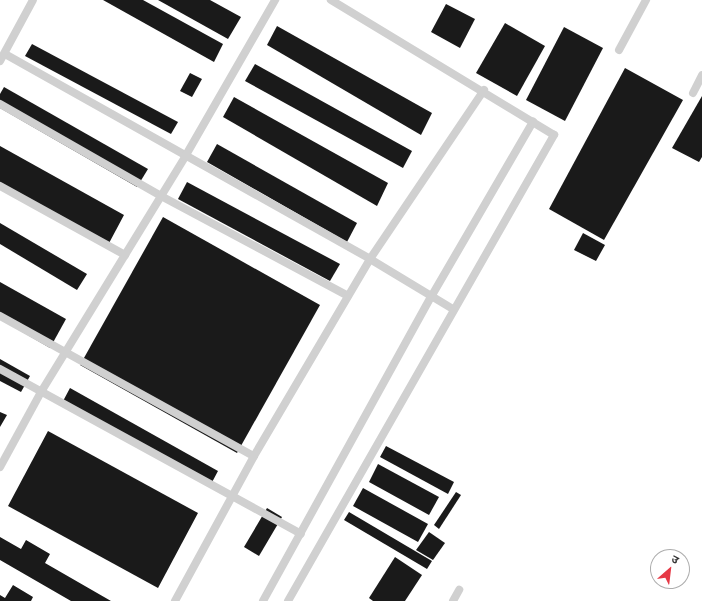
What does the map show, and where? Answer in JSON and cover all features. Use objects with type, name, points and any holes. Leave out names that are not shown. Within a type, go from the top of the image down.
[{"type":"lane","points":[[0,61],[33,0]]},
{"type":"lane","points":[[0,467],[41,392],[186,155],[275,0]]},
{"type":"lane","points":[[288,601],[453,309],[554,135],[484,90],[331,0]]},
{"type":"lane","points":[[619,50],[646,0]]},
{"type":"lane","points":[[5,54],[370,259],[453,309]]},
{"type":"lane","points":[[693,94],[702,75]]},
{"type":"lane","points":[[175,601],[254,456],[370,259],[484,90]]},
{"type":"lane","points":[[0,104],[161,196],[348,296]]},
{"type":"lane","points":[[263,601],[431,297],[533,122]]},
{"type":"lane","points":[[0,186],[124,255]]},
{"type":"lane","points":[[0,316],[64,353],[254,456]]},
{"type":"lane","points":[[0,369],[232,498],[301,534]]},
{"type":"lane","points":[[453,601],[459,590]]},
{"type":"building","points":[[103,0],[143,0],[223,44],[214,62]]},
{"type":"building","points":[[158,0],[210,0],[241,17],[228,39]]},
{"type":"building","points":[[446,4],[475,19],[460,48],[431,32]]},
{"type":"building","points":[[505,23],[545,46],[517,96],[476,73]]},
{"type":"building","points":[[277,26],[432,113],[421,135],[267,45]]},
{"type":"building","points":[[564,27],[603,48],[565,121],[526,100]]},
{"type":"building","points":[[32,44],[178,122],[171,134],[25,56]]},
{"type":"building","points":[[255,64],[412,151],[403,168],[245,81]]},
{"type":"building","points":[[625,68],[683,100],[604,240],[549,209]]},
{"type":"building","points":[[190,73],[202,79],[192,97],[180,91]]},
{"type":"building","points":[[4,87],[148,169],[137,187],[0,108],[0,94]]},
{"type":"building","points":[[702,96],[702,157],[699,162],[672,148]]},
{"type":"building","points":[[234,97],[388,183],[377,206],[223,117]]},
{"type":"building","points":[[217,144],[357,223],[347,242],[207,162]]},
{"type":"building","points":[[0,146],[124,215],[108,245],[0,185]]},
{"type":"building","points":[[187,182],[340,264],[330,281],[178,199]]},
{"type":"building","points":[[163,217],[320,305],[237,453],[80,365]]},
{"type":"building","points":[[0,223],[87,274],[77,290],[0,244]]},
{"type":"building","points":[[583,233],[605,245],[596,261],[574,250]]},
{"type":"building","points":[[0,282],[66,319],[50,348],[0,319]]},
{"type":"building","points":[[0,359],[30,376],[21,392],[0,381]]},
{"type":"building","points":[[70,388],[218,471],[210,486],[62,403]]},
{"type":"building","points":[[0,412],[7,415],[0,427]]},
{"type":"building","points":[[48,431],[198,513],[158,588],[8,506]]},
{"type":"building","points":[[386,446],[454,482],[448,494],[380,457]]},
{"type":"building","points":[[378,464],[439,497],[429,515],[369,482]]},
{"type":"building","points":[[363,488],[428,524],[418,542],[353,506]]},
{"type":"building","points":[[456,492],[461,495],[439,529],[434,525]]},
{"type":"building","points":[[267,508],[282,517],[259,556],[244,547]]},
{"type":"building","points":[[349,512],[432,561],[427,569],[344,520]]},
{"type":"building","points":[[429,532],[445,543],[433,560],[416,550]]},
{"type":"building","points":[[0,537],[21,549],[26,540],[50,554],[45,563],[111,601],[71,601],[0,560]]},
{"type":"building","points":[[395,557],[422,575],[405,601],[373,601],[369,598]]},
{"type":"building","points":[[13,585],[33,597],[31,601],[0,601],[0,595],[5,598]]}]
